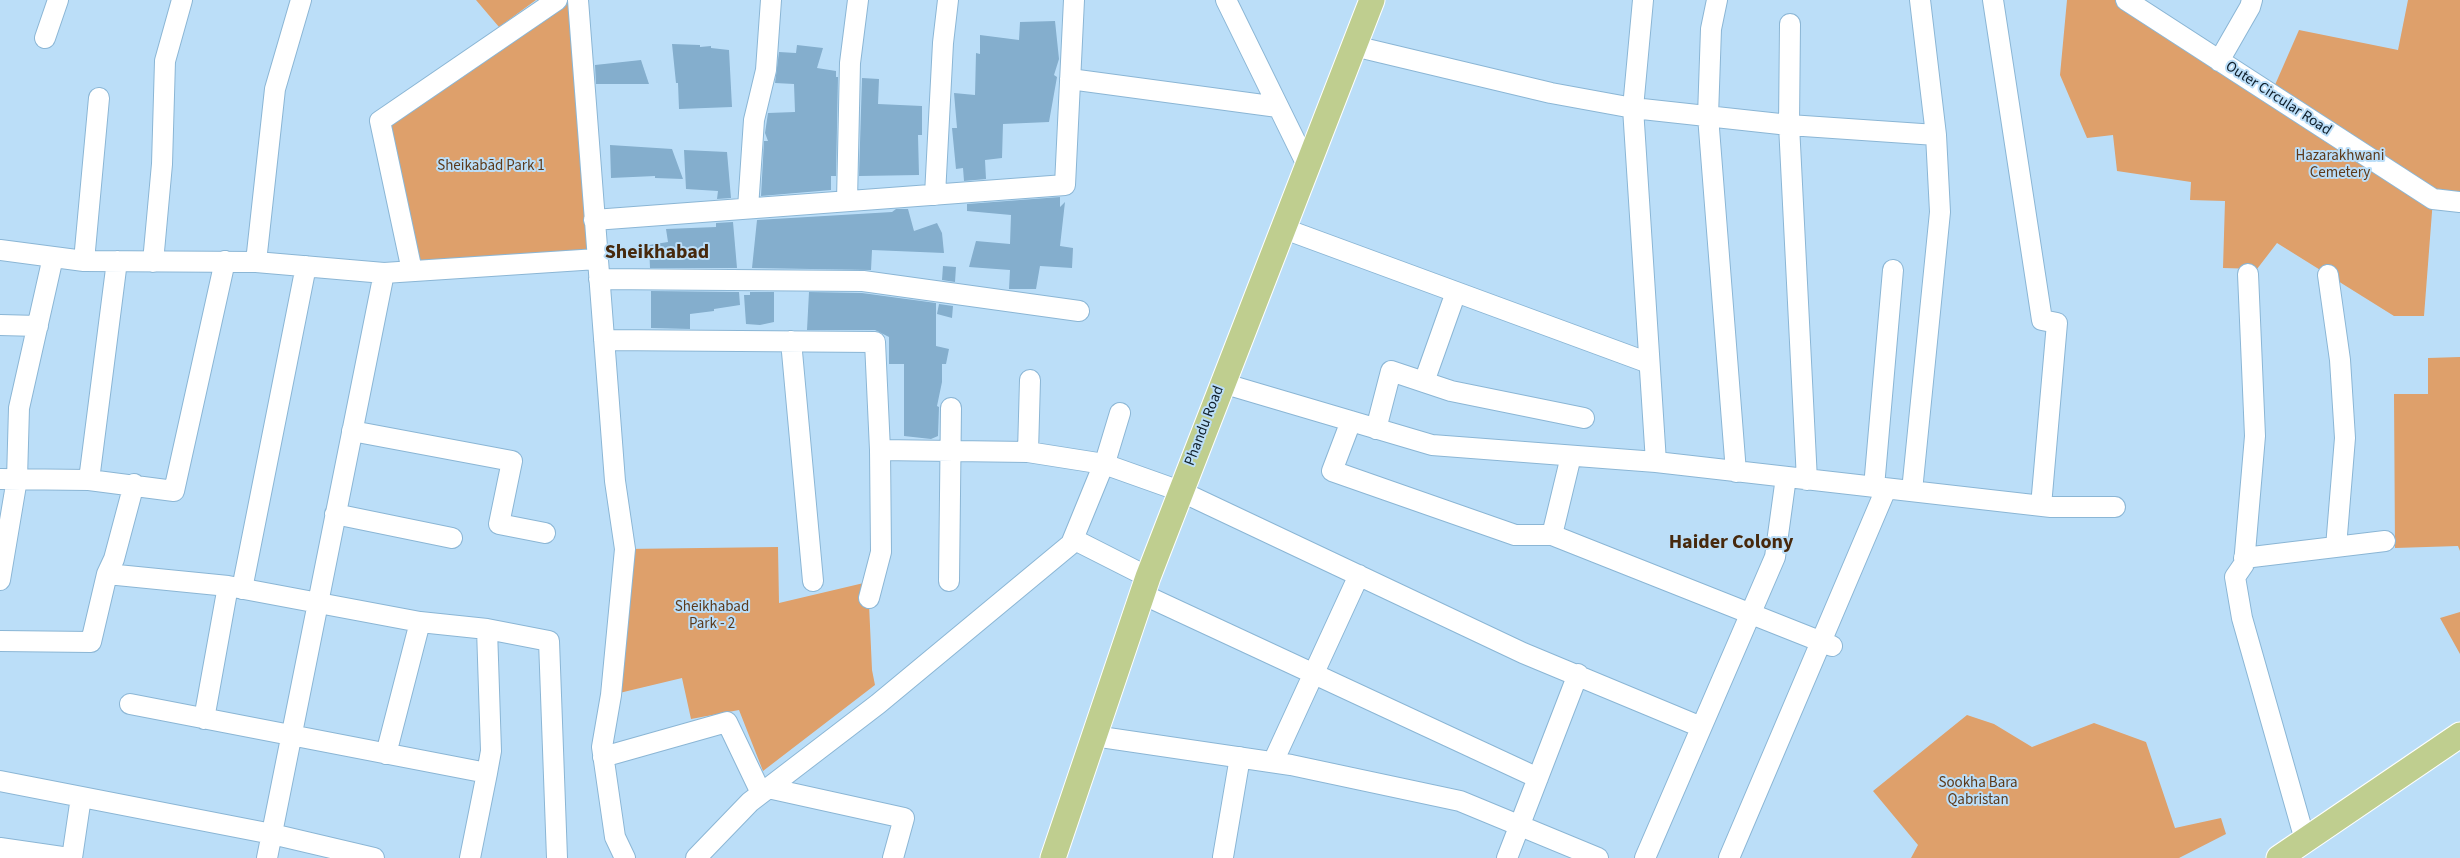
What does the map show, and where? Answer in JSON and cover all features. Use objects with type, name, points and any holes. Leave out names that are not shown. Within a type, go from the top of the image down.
[{"type":"main road","name":"Phandu Road","points":[[1053,858],[1145,585],[1306,165],[1372,0]]},
{"type":"main road","points":[[2278,858],[2460,735]]},
{"type":"street","points":[[45,38],[58,0]]},
{"type":"street","points":[[153,262],[162,164],[165,62],[182,0]]},
{"type":"street","points":[[256,262],[275,89],[301,0]]},
{"type":"street","points":[[412,271],[380,121],[558,0]]},
{"type":"street","points":[[578,0],[615,481],[625,549],[611,695],[602,747],[615,837],[625,858]]},
{"type":"street","points":[[748,208],[754,120],[766,70],[771,0]]},
{"type":"street","points":[[847,201],[850,63],[858,0]]},
{"type":"street","points":[[935,195],[943,43],[948,0]]},
{"type":"street","points":[[594,220],[1065,185],[1074,0]]},
{"type":"street","points":[[1226,0],[1306,165]]},
{"type":"street","points":[[1643,0],[1632,108],[1656,462]]},
{"type":"street","points":[[1717,0],[1711,28],[1708,116],[1736,472]]},
{"type":"street","points":[[1912,491],[1940,212],[1936,135],[1920,0]]},
{"type":"street","points":[[1993,0],[2042,320],[2057,323],[2041,506]]},
{"type":"street","points":[[2219,61],[2250,7],[2252,0]]},
{"type":"street","name":"Outer Circular Road","points":[[2131,2],[2433,199],[2460,202]]},
{"type":"street","points":[[1790,24],[1789,125],[1807,480]]},
{"type":"street","points":[[1354,46],[1551,93],[1632,108],[1789,125],[1936,135]]},
{"type":"street","points":[[1070,79],[1278,107]]},
{"type":"street","points":[[84,261],[99,98]]},
{"type":"street","points":[[1282,228],[1649,363]]},
{"type":"street","points":[[0,250],[84,261],[256,262],[384,272],[597,259]]},
{"type":"street","points":[[0,580],[8,479],[19,408],[53,257]]},
{"type":"street","points":[[89,480],[117,262]]},
{"type":"street","points":[[8,479],[89,480],[134,484],[174,491],[225,262]]},
{"type":"street","points":[[204,719],[306,266]]},
{"type":"street","points":[[1729,858],[1826,644],[1880,488],[1893,270]]},
{"type":"street","points":[[267,858],[384,272]]},
{"type":"street","points":[[2248,274],[2255,436],[2244,564],[2235,577],[2242,618],[2305,840]]},
{"type":"street","points":[[2328,275],[2340,360],[2345,438],[2336,547]]},
{"type":"street","points":[[599,279],[864,281],[1079,311]]},
{"type":"street","points":[[1424,382],[1456,292]]},
{"type":"street","points":[[0,325],[38,326]]},
{"type":"street","points":[[604,340],[875,342],[880,450],[881,552],[869,598]]},
{"type":"street","points":[[791,342],[813,581]]},
{"type":"street","points":[[1376,428],[1391,371],[1451,391],[1584,418]]},
{"type":"street","points":[[1028,452],[1030,380]]},
{"type":"street","points":[[1222,383],[1432,445],[1656,462],[2041,506],[2115,507]]},
{"type":"street","points":[[949,582],[951,408]]},
{"type":"street","points":[[696,858],[750,802],[878,704],[1071,544],[1104,464],[1120,413]]},
{"type":"street","points":[[1351,421],[1332,471],[1516,535],[1552,535],[1826,644]]},
{"type":"street","points":[[352,431],[512,460],[499,524],[545,533]]},
{"type":"street","points":[[880,450],[1028,452],[1104,464],[1180,491],[1523,652],[1702,727]]},
{"type":"street","points":[[1552,535],[1572,456]]},
{"type":"street","points":[[1645,858],[1775,557],[1786,478]]},
{"type":"street","points":[[0,641],[91,642],[107,574],[114,559],[134,484]]},
{"type":"street","points":[[335,514],[452,538]]},
{"type":"street","points":[[1073,539],[1145,585],[1314,673],[1538,778]]},
{"type":"street","points":[[2244,558],[2385,541]]},
{"type":"street","points":[[107,574],[235,588],[318,601],[420,622],[487,629],[549,641],[557,858]]},
{"type":"street","points":[[1273,762],[1360,576]]},
{"type":"street","points":[[386,754],[420,622]]},
{"type":"street","points":[[470,858],[491,752],[487,629]]},
{"type":"street","points":[[1507,858],[1578,674]]},
{"type":"street","points":[[130,704],[487,773]]},
{"type":"street","points":[[603,758],[727,722],[765,791]]},
{"type":"street","points":[[1094,736],[1273,762],[1460,800],[1598,858]]},
{"type":"street","points":[[1220,856],[1240,757]]},
{"type":"street","points":[[0,782],[272,834],[374,858]]},
{"type":"street","points":[[765,791],[904,818],[893,858]]},
{"type":"street","points":[[0,848],[70,858],[81,797]]},
{"type":"green space","points":[[476,0],[536,0],[499,27]]},
{"type":"green space","name":"Sheikabād Park 1","points":[[557,0],[578,0],[597,259],[412,271],[380,121]]},
{"type":"green space","name":"Hazarakhwani Cemetery","points":[[2067,0],[2126,0],[2271,94],[2299,30],[2398,50],[2408,0],[2460,0],[2460,203],[2433,199],[2424,316],[2394,316],[2277,243],[2257,269],[2223,268],[2225,201],[2190,200],[2191,182],[2117,171],[2113,135],[2087,138],[2060,75]]},
{"type":"green space","points":[[2460,357],[2460,551],[2458,546],[2395,548],[2394,394],[2428,394],[2428,358]]},
{"type":"green space","name":"Sheikhabad Park - 2","points":[[778,547],[779,603],[868,582],[872,670],[875,685],[763,771],[739,710],[691,719],[682,678],[611,695],[625,549]]},
{"type":"green space","points":[[2460,612],[2460,654],[2440,618]]},
{"type":"green space","name":"Sookha Bara Qabristan","points":[[1967,715],[1994,724],[2032,747],[2094,723],[2146,742],[2175,828],[2221,818],[2226,834],[2179,858],[1911,858],[1918,845],[1873,791]]},
{"type":"building","points":[[1055,21],[1059,59],[1054,75],[1057,77],[1049,122],[1003,124],[1002,158],[985,160],[986,179],[964,181],[963,168],[956,169],[952,128],[957,128],[954,93],[975,95],[976,53],[980,54],[980,35],[1019,40],[1020,22]]},
{"type":"building","points":[[672,44],[700,45],[700,47],[711,46],[711,48],[729,50],[732,107],[679,109],[678,83],[676,83]]},
{"type":"building","points":[[797,45],[823,48],[817,68],[836,71],[836,77],[838,77],[836,176],[831,176],[831,190],[761,196],[764,141],[768,141],[765,133],[768,113],[795,112],[794,84],[775,83],[779,52],[796,53]]},
{"type":"building","points":[[641,60],[649,84],[596,84],[595,65]]},
{"type":"building","points":[[862,78],[879,79],[878,104],[922,106],[922,135],[918,135],[919,175],[859,176]]},
{"type":"building","points":[[610,145],[672,149],[683,179],[655,178],[655,176],[611,178]]},
{"type":"building","points":[[684,150],[727,152],[731,198],[717,199],[718,191],[686,189]]},
{"type":"building","points":[[1060,197],[1060,207],[1065,202],[1060,246],[1073,248],[1072,268],[1040,266],[1036,289],[1009,289],[1010,270],[969,267],[976,241],[1010,244],[1011,215],[967,211],[967,204]]},
{"type":"building","points":[[896,209],[908,209],[914,231],[937,223],[942,233],[944,253],[872,250],[871,270],[752,268],[757,220],[892,212]]},
{"type":"building","points":[[733,222],[737,268],[650,268],[649,245],[668,242],[666,229],[716,227],[716,223]]},
{"type":"building","points":[[943,266],[956,267],[955,282],[942,280]]},
{"type":"building","points":[[651,291],[739,292],[740,305],[690,314],[690,329],[651,328]]},
{"type":"building","points":[[750,292],[774,292],[774,322],[760,325],[746,324],[744,295],[750,295]]},
{"type":"building","points":[[809,292],[862,293],[936,303],[936,346],[949,349],[946,364],[942,364],[942,382],[937,406],[939,407],[938,436],[931,439],[904,436],[904,364],[889,364],[889,337],[875,330],[807,330]]},
{"type":"building","points":[[939,304],[953,306],[952,318],[937,314]]},
{"type":"district","name":"Sheikhabad","points":[[657,254]]},
{"type":"district","name":"Haider Colony","points":[[1731,544]]}]
